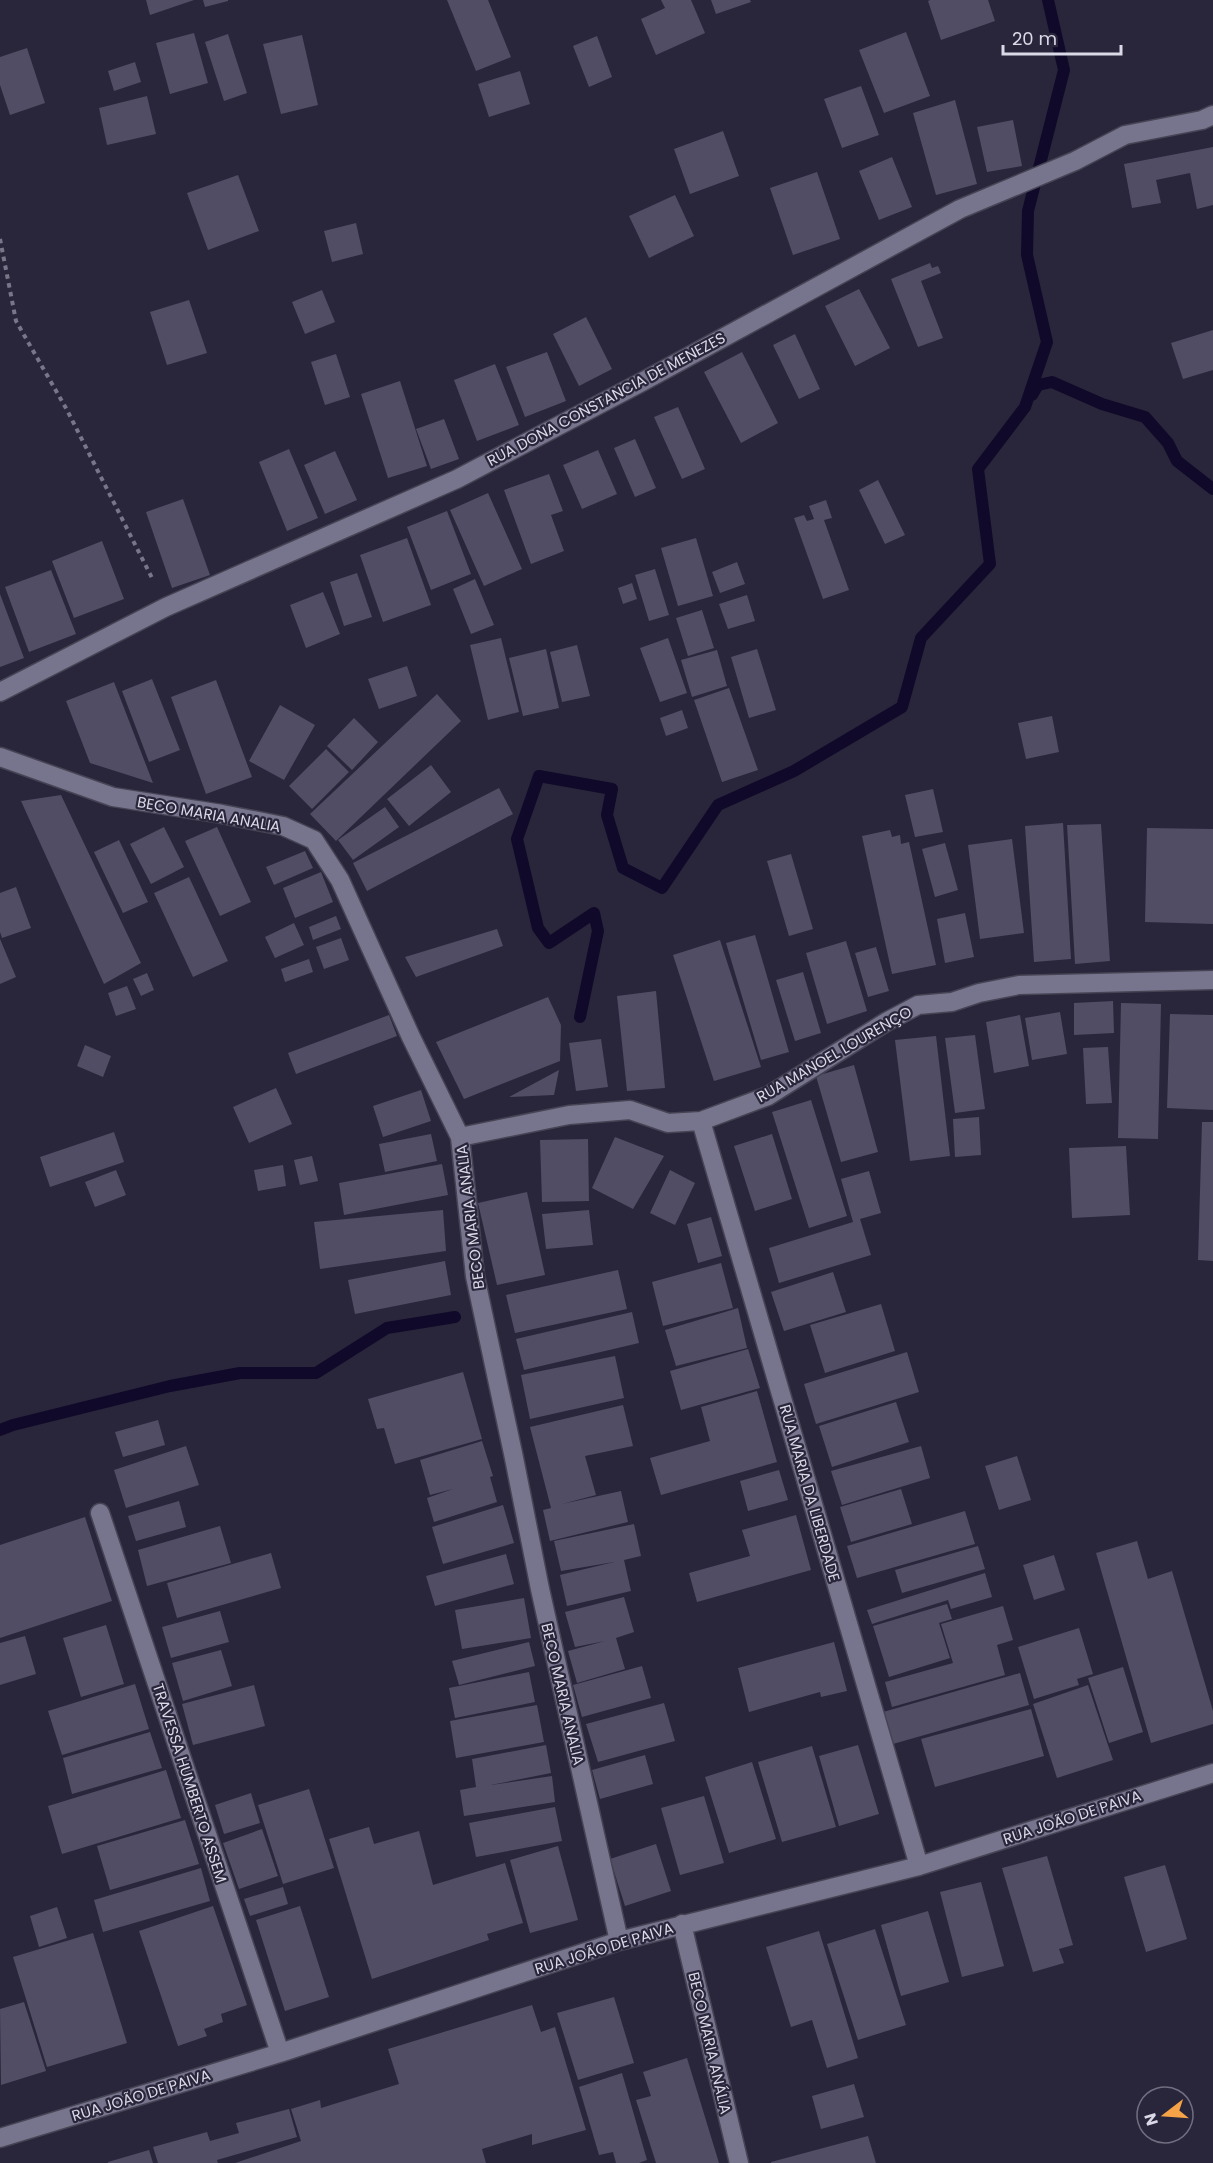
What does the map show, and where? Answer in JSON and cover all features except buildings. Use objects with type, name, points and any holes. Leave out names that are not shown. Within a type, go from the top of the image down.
[{"type":"street","name":"RUA DONA CONSTANCIA DE MENEZES","points":[[0,692],[166,608],[457,479],[640,383],[960,209],[1074,161],[1125,135],[1202,120],[1213,115]]},
{"type":"street","name":"BECO MARIA ANALIA","points":[[0,758],[113,797],[283,826],[314,840],[340,880],[411,1037],[460,1137],[475,1276],[540,1589],[619,1941]]},
{"type":"street","name":"RUA MANOEL LOURENÇO","points":[[460,1137],[569,1115],[630,1110],[668,1123],[701,1121],[768,1096],[886,1022],[918,1005],[952,1002],[979,993],[1019,985],[1213,980]]},
{"type":"street","name":"RUA MARIA DA LIBERDADE","points":[[701,1121],[920,1866]]},
{"type":"street","name":"TRAVESSA HUMBERTO ASSEM","points":[[100,1513],[280,2053]]},
{"type":"street","name":"RUA JOÃO DE PAIVA","points":[[0,2138],[280,2053],[619,1941],[920,1866],[1213,1773]]},
{"type":"street","name":"BECO MARIA ANÁLIA","points":[[682,1924],[739,2163]]},
{"type":"path","points":[[0,239],[16,321],[73,421],[166,608]]},
{"type":"waterway","points":[[580,1017],[598,931],[594,913],[549,943],[538,928],[517,839],[539,776],[612,789],[607,815],[623,868],[662,888],[718,805],[794,771],[902,707],[921,638],[990,564],[978,469],[1025,407],[1047,342],[1027,255],[1028,211],[1064,70],[1048,0]]},
{"type":"waterway","points":[[1032,395],[1038,385],[1052,382],[1102,404],[1145,417],[1168,443],[1177,461],[1213,489]]},
{"type":"waterway","points":[[0,1430],[170,1386],[240,1373],[316,1373],[387,1328],[455,1317]]}]
